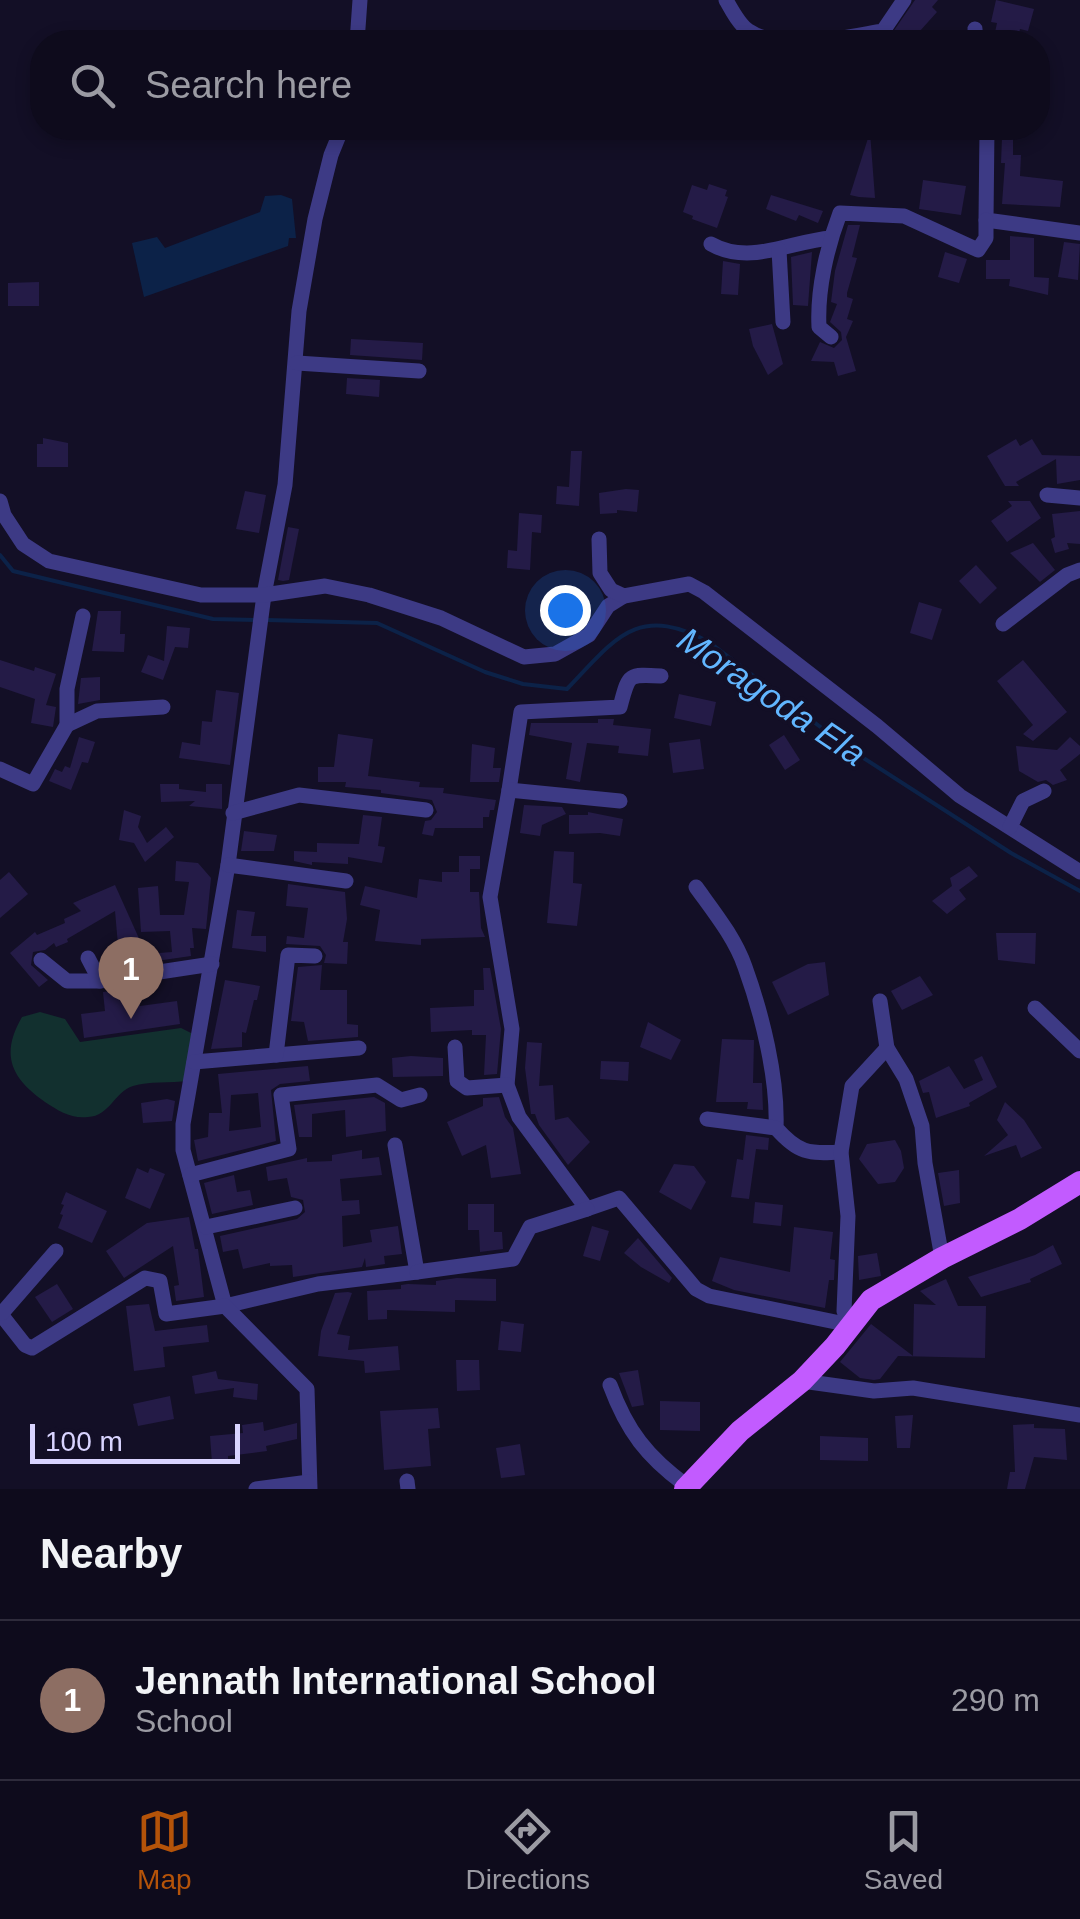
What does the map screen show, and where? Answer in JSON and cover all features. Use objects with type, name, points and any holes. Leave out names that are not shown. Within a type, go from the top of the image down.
[{"type":"main road","points":[[686,1487],[740,1431],[836,1346],[871,1300],[1080,1182]]},
{"type":"street","points":[[358,30],[360,0]]},
{"type":"street","points":[[726,0],[748,30]]},
{"type":"street","points":[[884,30],[904,0]]},
{"type":"street","points":[[256,1489],[310,1486],[307,1389],[225,1306],[183,1150],[183,1124],[228,864],[264,595],[285,486],[299,311],[315,220],[337,140]]},
{"type":"street","points":[[831,338],[819,327],[818,311],[831,238],[840,212],[904,216],[978,250],[986,238],[987,140]]},
{"type":"street","points":[[986,220],[1080,232]]},
{"type":"street","points":[[711,244],[720,249],[760,253],[831,238]]},
{"type":"street","points":[[779,250],[783,322]]},
{"type":"street","points":[[297,363],[419,371]]},
{"type":"street","points":[[1048,495],[1080,498]]},
{"type":"street","points":[[0,501],[4,515],[23,544],[49,561],[201,595],[264,595],[325,586],[369,595],[441,618],[524,657],[555,654],[589,634],[608,606],[624,596],[689,584],[877,726],[960,796],[1080,872]]},
{"type":"street","points":[[599,539],[600,573],[611,590],[624,596]]},
{"type":"street","points":[[1002,624],[1067,575],[1080,570]]},
{"type":"street","points":[[0,769],[33,784],[68,725],[68,689],[82,616]]},
{"type":"street","points":[[587,1209],[519,1117],[507,1085],[512,1029],[490,897],[521,712],[620,707],[628,678],[634,674],[661,676]]},
{"type":"street","points":[[68,725],[97,711],[163,707]]},
{"type":"street","points":[[509,790],[620,801]]},
{"type":"street","points":[[1010,827],[1023,801],[1044,791]]},
{"type":"street","points":[[234,814],[299,795],[426,810]]},
{"type":"street","points":[[228,864],[346,882]]},
{"type":"street","points":[[696,886],[726,929],[744,965],[777,1091],[776,1128]]},
{"type":"street","points":[[276,1055],[288,954],[315,956]]},
{"type":"street","points":[[88,958],[100,981]]},
{"type":"street","points":[[41,960],[68,981],[100,981],[212,964]]},
{"type":"street","points":[[880,1000],[887,1048],[906,1079],[922,1126],[942,1258]]},
{"type":"street","points":[[1035,1008],[1080,1051]]},
{"type":"street","points":[[455,1047],[456,1082],[466,1088],[507,1085]]},
{"type":"street","points":[[194,1062],[359,1048]]},
{"type":"street","points":[[850,1325],[844,1311],[848,1216],[841,1152],[852,1086],[887,1048]]},
{"type":"street","points":[[190,1174],[289,1150],[281,1094],[377,1085],[401,1100],[420,1095]]},
{"type":"street","points":[[707,1119],[776,1128],[793,1147],[821,1153],[841,1152]]},
{"type":"street","points":[[395,1145],[418,1272]]},
{"type":"street","points":[[56,1251],[1,1313],[25,1345],[32,1348],[145,1278],[160,1281],[166,1314],[225,1306],[318,1284],[512,1259],[530,1227],[619,1198],[696,1289],[708,1296],[850,1325]]},
{"type":"street","points":[[206,1227],[295,1208]]},
{"type":"street","points":[[802,1380],[874,1391],[913,1388],[1080,1415]]},
{"type":"street","points":[[610,1384],[623,1420],[656,1464],[686,1487]]},
{"type":"green space","points":[[40,1012],[65,1019],[80,1042],[181,1028],[197,1036],[188,1081],[133,1086],[95,1116],[65,1114],[33,1093],[12,1065],[12,1043],[22,1017]]},
{"type":"water","points":[[265,196],[292,199],[296,238],[289,238],[288,246],[144,297],[132,243],[157,237],[165,248],[260,212]]},
{"type":"building","points":[[915,0],[938,0],[932,7],[937,12],[921,30],[894,30]]},
{"type":"building","points":[[996,0],[1034,9],[1028,30],[996,30],[997,23],[991,22]]},
{"type":"building","points":[[867,140],[871,140],[875,198],[850,195]]},
{"type":"building","points":[[1002,140],[1013,140],[1013,155],[1021,155],[1020,176],[1063,181],[1060,207],[1002,204],[1005,163],[1001,163]]},
{"type":"building","points":[[923,180],[966,186],[961,215],[919,209]]},
{"type":"building","points":[[709,184],[727,190],[717,228],[683,212],[692,185],[707,190]]},
{"type":"building","points":[[771,195],[823,211],[818,223],[799,215],[796,221],[766,209]]},
{"type":"building","points":[[848,225],[860,225],[852,257],[857,258],[847,293],[853,299],[847,319],[853,321],[846,337],[856,371],[838,376],[834,362],[811,361],[820,342],[834,348],[842,340],[841,332],[830,322],[837,304],[831,302]]},
{"type":"building","points":[[1010,236],[1034,238],[1034,277],[1049,278],[1048,295],[1009,286],[1010,279],[986,279],[986,260],[1010,260]]},
{"type":"building","points":[[1064,242],[1080,244],[1078,280],[1058,277]]},
{"type":"building","points":[[812,252],[808,306],[793,305],[791,257]]},
{"type":"building","points":[[945,252],[967,259],[959,283],[938,277]]},
{"type":"building","points":[[723,261],[740,264],[738,295],[721,294]]},
{"type":"building","points":[[39,282],[39,306],[8,306],[8,283]]},
{"type":"building","points":[[772,324],[783,364],[768,375],[749,329]]},
{"type":"building","points":[[351,339],[423,343],[422,360],[350,355]]},
{"type":"building","points":[[347,378],[380,380],[379,397],[346,394]]},
{"type":"building","points":[[43,438],[68,443],[68,467],[37,467],[37,444],[43,444]]},
{"type":"building","points":[[1016,439],[1020,446],[1032,439],[1042,455],[1080,456],[1080,480],[1057,484],[1056,459],[1016,482],[1019,486],[1005,486],[987,456]]},
{"type":"building","points":[[571,451],[582,451],[579,506],[556,504],[557,486],[569,487]]},
{"type":"building","points":[[639,490],[637,512],[617,510],[600,514],[599,493]]},
{"type":"building","points":[[245,491],[266,495],[259,533],[236,529]]},
{"type":"building","points":[[1008,501],[1030,501],[1041,518],[1007,542],[991,521],[1012,506]]},
{"type":"building","points":[[1080,511],[1080,544],[1067,543],[1069,549],[1055,553],[1052,514]]},
{"type":"building","points":[[519,513],[542,515],[541,533],[532,532],[530,570],[507,568],[508,550],[517,551]]},
{"type":"building","points":[[288,527],[299,529],[289,580],[283,581],[278,580]]},
{"type":"building","points":[[1033,543],[1055,570],[1040,582],[1010,553]]},
{"type":"building","points":[[976,565],[997,588],[980,604],[959,581]]},
{"type":"building","points":[[919,602],[942,609],[932,640],[910,633]]},
{"type":"building","points":[[575,605],[583,622],[554,635],[546,619]]},
{"type":"building","points":[[98,611],[121,611],[124,652],[92,651]]},
{"type":"building","points":[[167,626],[190,628],[188,648],[175,647],[163,680],[141,672],[148,655],[164,661]]},
{"type":"building","points":[[0,660],[56,674],[46,705],[56,707],[53,727],[31,723],[35,699],[0,687]]},
{"type":"building","points":[[1023,660],[1067,712],[1033,741],[1023,734],[1033,725],[997,681]]},
{"type":"building","points":[[100,677],[100,700],[78,704],[81,678]]},
{"type":"building","points":[[216,690],[239,693],[230,765],[179,758],[182,742],[200,745],[202,721],[212,722]]},
{"type":"building","points":[[679,694],[716,702],[711,726],[674,718]]},
{"type":"building","points":[[598,719],[614,719],[613,725],[651,729],[648,756],[618,753],[619,746],[587,743],[580,782],[566,779],[572,743],[529,735],[531,723],[598,723]]},
{"type":"building","points":[[338,734],[373,739],[368,776],[420,782],[419,787],[444,788],[443,793],[496,800],[494,810],[490,810],[489,817],[483,817],[483,828],[435,828],[433,836],[422,834],[425,821],[437,812],[432,800],[345,787],[346,782],[318,782],[318,767],[334,767]]},
{"type":"building","points":[[784,735],[800,760],[785,770],[769,745]]},
{"type":"building","points":[[79,737],[95,742],[88,763],[82,762],[71,790],[49,781],[55,769],[62,772],[65,766],[70,768]]},
{"type":"building","points":[[1070,737],[1080,746],[1080,754],[1060,770],[1067,780],[1053,785],[1019,771],[1016,746],[1057,750]]},
{"type":"building","points":[[700,739],[704,769],[673,773],[669,743]]},
{"type":"building","points":[[472,744],[495,748],[493,768],[501,768],[499,782],[470,782]]},
{"type":"building","points":[[160,784],[179,784],[179,789],[206,792],[206,784],[222,784],[222,809],[189,806],[195,801],[161,802]]},
{"type":"building","points":[[524,805],[562,807],[566,814],[542,825],[540,836],[520,833]]},
{"type":"building","points":[[124,810],[141,816],[138,827],[147,843],[166,827],[174,837],[145,862],[134,843],[119,840]]},
{"type":"building","points":[[588,812],[623,819],[620,836],[569,834],[569,815]]},
{"type":"building","points":[[363,815],[382,817],[378,846],[385,847],[382,863],[348,857],[348,864],[294,861],[294,851],[317,852],[317,843],[359,844]]},
{"type":"building","points":[[244,831],[277,835],[274,851],[241,851]]},
{"type":"building","points":[[554,851],[574,852],[573,883],[582,884],[577,926],[547,923]]},
{"type":"building","points":[[459,856],[480,856],[480,869],[470,869],[470,892],[479,892],[485,937],[421,939],[421,945],[375,941],[380,910],[360,905],[365,886],[417,898],[419,879],[442,882],[442,872],[459,872]]},
{"type":"building","points":[[176,861],[198,863],[211,878],[206,929],[192,928],[191,956],[121,966],[134,961],[115,963],[115,911],[67,939],[68,942],[33,952],[31,965],[48,980],[39,987],[10,953],[35,932],[37,935],[65,923],[64,919],[81,911],[73,903],[115,885],[146,954],[172,952],[170,931],[141,932],[138,888],[158,886],[160,915],[184,915],[189,882],[175,881]]},
{"type":"building","points":[[969,866],[978,876],[959,890],[966,899],[947,914],[932,901],[952,886],[950,878]]},
{"type":"building","points":[[9,872],[28,894],[0,918],[0,880]]},
{"type":"building","points":[[288,884],[345,892],[347,919],[343,942],[348,942],[347,964],[324,963],[326,955],[320,946],[286,944],[287,936],[304,938],[308,908],[286,906]]},
{"type":"building","points":[[237,910],[255,912],[251,936],[266,936],[266,952],[232,948]]},
{"type":"building","points":[[996,933],[1036,933],[1035,964],[998,960]]},
{"type":"building","points":[[825,962],[829,995],[788,1015],[772,982],[808,964]]},
{"type":"building","points":[[322,965],[320,990],[347,990],[347,1024],[358,1025],[358,1037],[308,1041],[304,1022],[291,1021],[298,967]]},
{"type":"building","points":[[483,968],[490,968],[501,1029],[497,1074],[484,1075],[486,1035],[472,1035],[472,1030],[431,1032],[430,1008],[474,1006],[474,990],[484,990]]},
{"type":"building","points":[[920,976],[933,995],[902,1010],[891,991]]},
{"type":"building","points":[[225,980],[260,986],[246,1033],[242,1032],[242,1047],[211,1049]]},
{"type":"building","points":[[137,987],[140,1006],[177,1001],[180,1024],[84,1038],[81,1014],[105,1011],[103,992]]},
{"type":"building","points":[[648,1022],[681,1040],[671,1060],[640,1047]]},
{"type":"building","points":[[722,1039],[754,1040],[753,1083],[762,1083],[763,1110],[747,1109],[748,1102],[716,1102]]},
{"type":"building","points":[[527,1042],[542,1043],[539,1086],[553,1085],[555,1120],[568,1117],[590,1142],[568,1165],[535,1114],[531,1114],[525,1068]]},
{"type":"building","points":[[982,1056],[997,1087],[969,1103],[970,1106],[936,1118],[929,1092],[923,1093],[919,1081],[949,1066],[964,1089],[983,1080],[974,1060]]},
{"type":"building","points":[[392,1058],[443,1058],[443,1076],[393,1077]]},
{"type":"building","points":[[601,1061],[629,1062],[628,1081],[600,1079]]},
{"type":"building","points":[[308,1066],[310,1081],[280,1084],[271,1090],[276,1141],[198,1161],[194,1140],[208,1137],[209,1113],[222,1113],[218,1074]],"holes":[[[258,1093],[261,1127],[229,1131],[231,1095]]]},
{"type":"building","points":[[374,1097],[385,1103],[386,1131],[346,1137],[345,1110],[312,1114],[312,1137],[299,1137],[294,1105]]},
{"type":"building","points":[[499,1097],[513,1128],[521,1174],[491,1178],[486,1145],[462,1156],[447,1122],[483,1106],[483,1098]]},
{"type":"building","points":[[175,1101],[172,1121],[143,1123],[141,1103]]},
{"type":"building","points":[[1005,1102],[1024,1120],[1042,1148],[1021,1158],[1016,1145],[984,1156],[1008,1135],[997,1120]]},
{"type":"building","points":[[746,1135],[769,1138],[768,1150],[756,1149],[749,1199],[731,1197],[737,1159],[743,1160]]},
{"type":"building","points":[[895,1140],[904,1168],[895,1182],[878,1184],[859,1159],[867,1144]]},
{"type":"building","points":[[362,1150],[362,1159],[379,1157],[382,1175],[340,1179],[342,1201],[359,1200],[360,1214],[342,1216],[343,1247],[372,1242],[370,1230],[398,1226],[402,1254],[384,1256],[385,1264],[366,1267],[365,1258],[362,1267],[293,1277],[292,1265],[270,1263],[243,1269],[238,1249],[223,1252],[220,1236],[297,1219],[305,1212],[303,1200],[291,1197],[287,1178],[268,1181],[266,1167],[307,1158],[307,1162],[332,1161],[332,1155]]},
{"type":"building","points":[[674,1164],[694,1166],[706,1182],[691,1210],[659,1192]]},
{"type":"building","points":[[137,1168],[165,1174],[150,1209],[125,1198]]},
{"type":"building","points":[[959,1170],[960,1203],[944,1206],[938,1173]]},
{"type":"building","points":[[234,1175],[237,1192],[250,1190],[253,1205],[212,1214],[204,1183]]},
{"type":"building","points":[[66,1192],[107,1211],[92,1243],[58,1228]]},
{"type":"building","points":[[755,1202],[783,1205],[781,1226],[753,1223]]},
{"type":"building","points":[[468,1204],[494,1204],[494,1232],[502,1232],[503,1249],[480,1252],[479,1230],[468,1230]]},
{"type":"building","points":[[189,1217],[204,1297],[176,1301],[174,1286],[179,1285],[173,1246],[124,1278],[106,1251],[147,1223]]},
{"type":"building","points":[[592,1226],[609,1231],[600,1261],[583,1256]]},
{"type":"building","points":[[794,1227],[833,1232],[830,1259],[835,1260],[834,1280],[829,1280],[825,1308],[734,1290],[712,1281],[720,1257],[790,1272]]},
{"type":"building","points":[[638,1238],[672,1278],[669,1283],[624,1253]]},
{"type":"building","points":[[1053,1245],[1062,1264],[1030,1279],[1031,1282],[981,1297],[968,1277],[1035,1255]]},
{"type":"building","points":[[877,1253],[881,1276],[859,1280],[858,1256]]},
{"type":"building","points":[[496,1279],[496,1301],[455,1300],[455,1312],[387,1310],[387,1319],[368,1320],[367,1291],[401,1289],[401,1285],[408,1284],[436,1285],[436,1281]]},
{"type":"building","points":[[946,1279],[958,1306],[986,1306],[985,1358],[898,1356],[880,1379],[874,1380],[860,1378],[840,1362],[871,1324],[913,1356],[914,1304],[936,1305],[920,1291]]},
{"type":"building","points":[[57,1284],[73,1309],[52,1322],[35,1297]]},
{"type":"building","points":[[335,1293],[352,1293],[337,1334],[350,1336],[348,1350],[398,1346],[400,1370],[365,1373],[364,1361],[318,1356],[321,1331]]},
{"type":"building","points":[[149,1304],[155,1331],[207,1325],[209,1342],[163,1347],[165,1367],[134,1371],[126,1306]]},
{"type":"building","points":[[501,1321],[524,1324],[521,1352],[498,1350]]},
{"type":"building","points":[[456,1360],[479,1360],[480,1390],[457,1391]]},
{"type":"building","points":[[638,1370],[644,1405],[632,1407],[619,1373]]},
{"type":"building","points":[[216,1371],[218,1379],[258,1384],[257,1400],[233,1397],[234,1388],[195,1394],[192,1376]]},
{"type":"building","points":[[170,1396],[174,1419],[138,1426],[133,1404]]},
{"type":"building","points":[[660,1401],[700,1402],[700,1431],[660,1430]]},
{"type":"building","points":[[438,1408],[440,1428],[428,1429],[431,1466],[384,1470],[380,1411]]},
{"type":"building","points":[[913,1415],[910,1448],[897,1448],[895,1416]]},
{"type":"building","points":[[263,1422],[264,1431],[297,1423],[297,1439],[266,1446],[267,1451],[228,1456],[228,1462],[212,1463],[210,1436],[243,1433],[242,1425]]},
{"type":"building","points":[[1034,1424],[1034,1428],[1065,1429],[1067,1460],[1034,1457],[1025,1489],[1007,1489],[1010,1472],[1015,1472],[1013,1425]]},
{"type":"building","points":[[820,1436],[868,1438],[868,1461],[820,1460]]},
{"type":"building","points":[[520,1444],[525,1475],[501,1478],[496,1448]]},
{"type":"waterway","name":"Moragoda Ela","points":[[0,555],[13,571],[213,619],[257,620]]},
{"type":"waterway","name":"Moragoda Ela","points":[[267,620],[377,623],[485,672],[523,684],[567,689],[599,655],[629,632],[663,626],[684,631],[709,642],[848,748],[1011,853],[1080,891]]},
{"type":"place","name":"Jennath International School","points":[[131,1019]]}]
